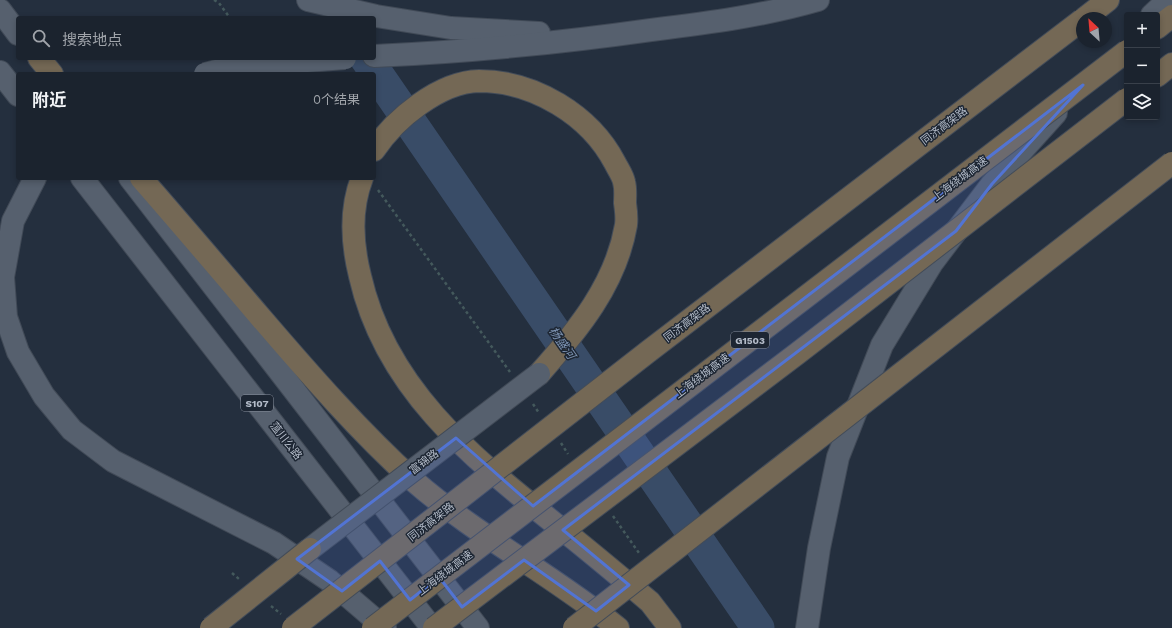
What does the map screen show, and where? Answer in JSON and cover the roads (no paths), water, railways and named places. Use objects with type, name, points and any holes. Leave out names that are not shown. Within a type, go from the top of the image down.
[{"type":"highway","points":[[1093,12],[1108,0]]},
{"type":"highway","points":[[1160,26],[1172,16]]},
{"type":"highway","name":"同济高架路","points":[[293,628],[649,351],[1076,25]]},
{"type":"highway","name":"上海绕城高速","points":[[373,628],[1124,53]]},
{"type":"highway","points":[[40,60],[50,72]]},
{"type":"highway","points":[[1160,74],[1172,64]]},
{"type":"highway","points":[[376,148],[395,124],[412,109],[453,86],[479,81],[517,86],[550,99],[582,120],[606,145],[624,182],[626,223],[619,254],[600,296],[572,337],[539,374]]},
{"type":"highway","points":[[433,628],[804,348],[1124,101]]},
{"type":"highway","points":[[574,628],[1172,163]]},
{"type":"highway","points":[[143,180],[278,338],[366,435],[415,481],[471,525],[610,621]]},
{"type":"highway","points":[[358,187],[354,251],[366,302],[390,357],[420,401],[470,454],[650,602],[670,628]]},
{"type":"highway","points":[[211,628],[310,549]]},
{"type":"main road","points":[[308,0],[376,16],[451,28],[604,37]]},
{"type":"main road","points":[[376,56],[459,52],[604,37],[755,15],[818,0]]},
{"type":"main road","points":[[1155,12],[1168,0]]},
{"type":"main road","points":[[0,10],[16,31]]},
{"type":"main road","points":[[807,628],[819,548],[838,457],[882,345],[932,262],[992,184],[1050,118],[1124,42]]},
{"type":"main road","points":[[39,60],[48,72]]},
{"type":"main road","points":[[213,72],[232,67],[320,60]]},
{"type":"main road","points":[[0,72],[16,92]]},
{"type":"main road","points":[[34,180],[13,221],[3,277],[6,317],[18,352],[44,396],[72,430],[113,461],[274,543],[330,581],[385,628]]},
{"type":"main road","name":"蕰川公路","points":[[84,180],[433,628]]},
{"type":"main road","points":[[132,180],[478,628]]},
{"type":"main road","name":"富锦路","points":[[310,549],[539,374]]},
{"type":"waterway","name":"杨盛河","points":[[367,60],[376,72]]},
{"type":"waterway","name":"杨盛河","points":[[376,73],[758,628]]}]
